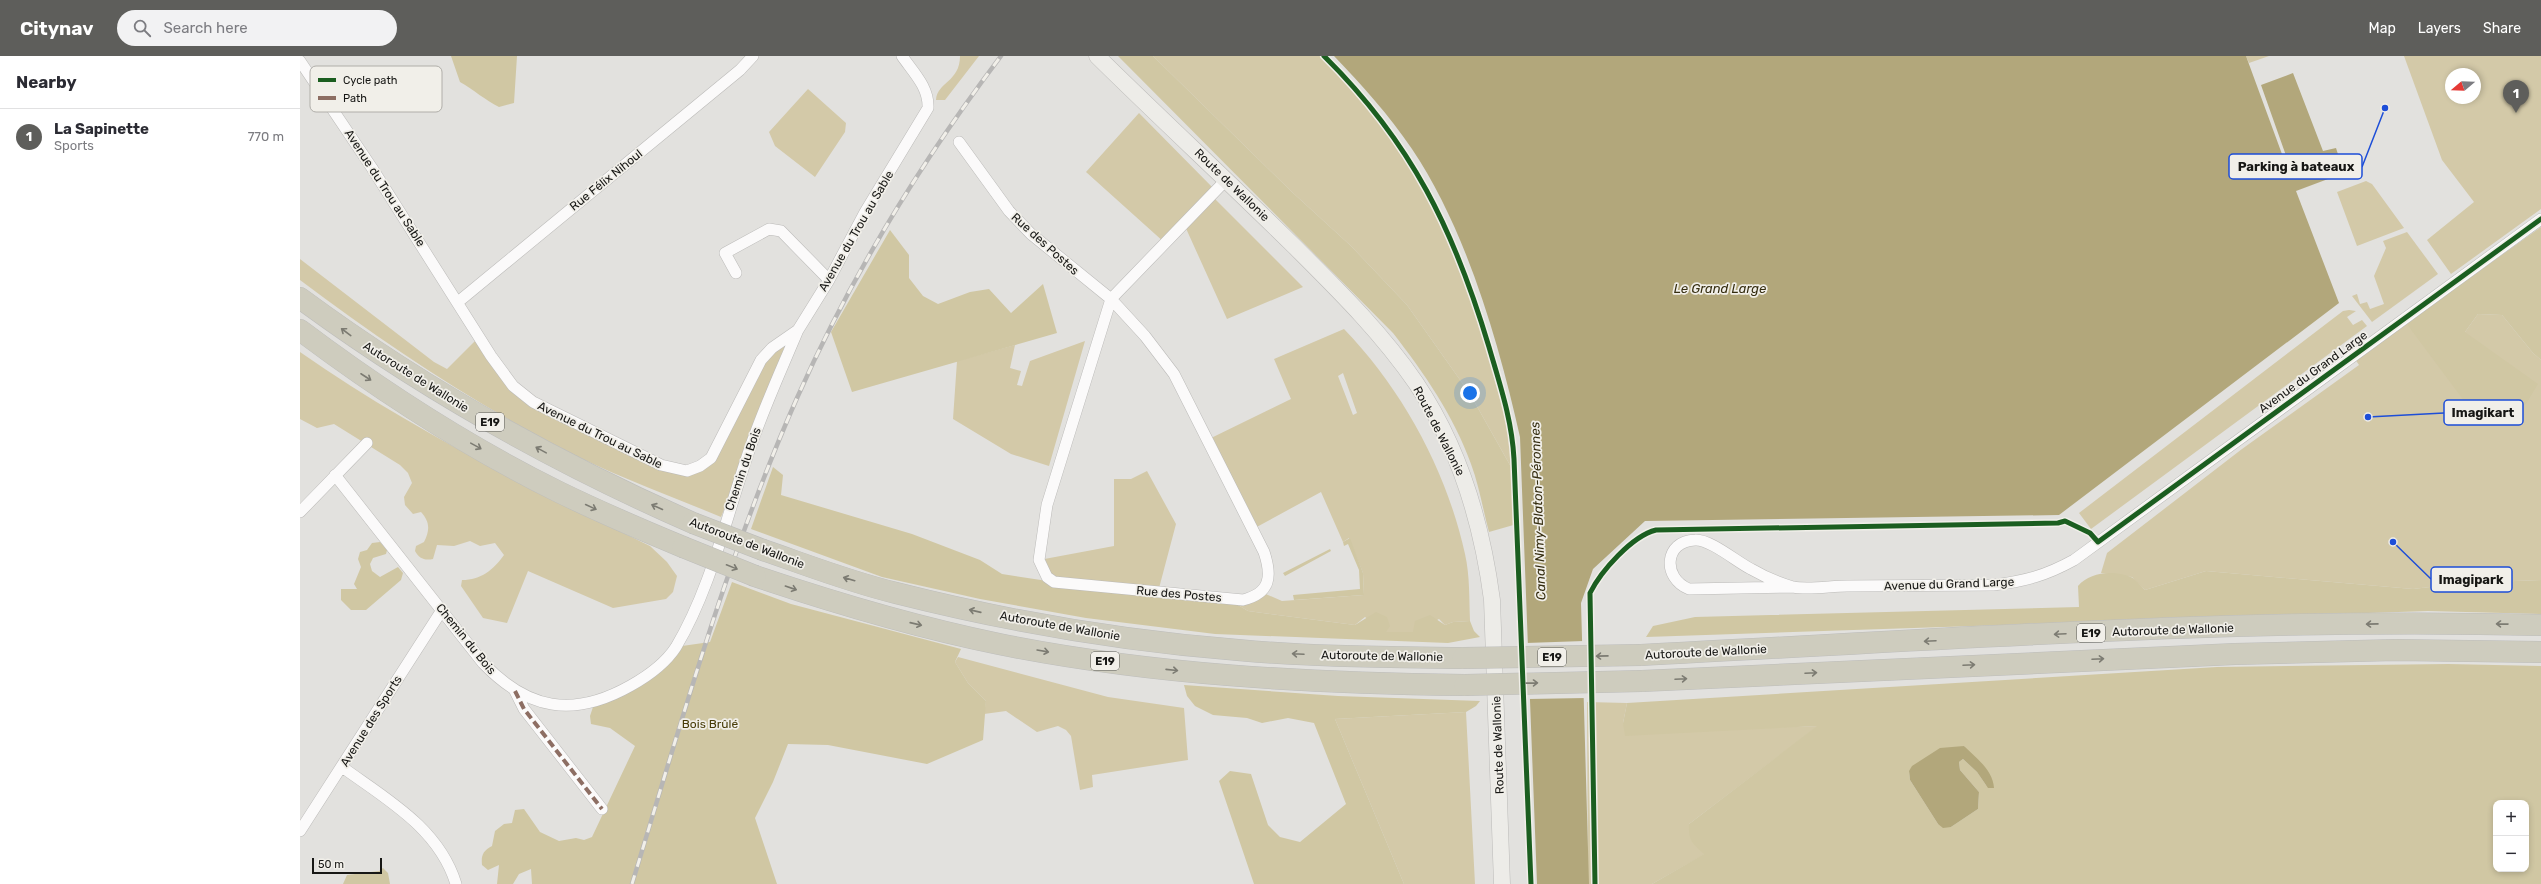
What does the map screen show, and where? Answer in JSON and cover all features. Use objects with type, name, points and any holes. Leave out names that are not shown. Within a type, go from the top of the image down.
[{"type":"highway","name":"Autoroute de Wallonie","points":[[300,298],[360,342],[466,409],[570,466],[693,523],[763,550],[895,593],[1007,618],[1122,637],[1238,650],[1342,656],[1463,658],[1641,655],[2234,627],[2399,623],[2541,625]]},
{"type":"highway","name":"E19","points":[[300,330],[345,364],[450,432],[558,491],[684,547],[754,576],[896,620],[1000,644],[1117,664],[1231,676],[1326,682],[1465,685],[1642,681],[2235,654],[2396,650],[2541,652]]},
{"type":"main road","name":"Route de Wallonie","points":[[1097,56],[1227,179],[1367,321],[1394,353],[1416,384],[1436,418],[1466,484],[1487,560],[1492,600],[1502,884]]},
{"type":"street","name":"Rue Félix Nihoul","points":[[458,302],[734,74],[753,56]]},
{"type":"street","name":"Avenue du Trou au Sable","points":[[334,112],[372,168],[503,374],[513,386],[533,402],[661,465],[674,470],[688,471],[700,466],[711,458],[761,360],[772,348],[798,330],[829,280],[865,212],[928,108],[928,96],[902,56]]},
{"type":"street","name":"Avenue du Trou au Sable","points":[[300,61],[310,76]]},
{"type":"street","name":"Rue des Postes","points":[[959,142],[1009,211],[1032,234],[1111,299],[1145,336],[1174,374],[1264,552],[1269,573],[1267,584],[1254,597],[1243,600],[1054,582],[1043,571],[1039,553],[1047,505],[1111,299],[1227,179]]},
{"type":"street","name":"Avenue du Grand Large","points":[[1793,587],[1752,570],[1706,542],[1696,540],[1687,541],[1677,547],[1670,561],[1673,579],[1680,586],[1689,589],[1993,585],[2025,581],[2049,574],[2074,560],[2541,219]]},
{"type":"street","points":[[736,273],[726,253],[770,229],[781,231],[829,280]]},
{"type":"street","name":"Chemin du Bois","points":[[335,475],[484,663],[515,691],[534,700],[558,705],[587,703],[602,699],[644,678],[660,665],[675,647],[702,594],[746,457],[798,330]]},
{"type":"street","points":[[300,512],[367,443]]},
{"type":"street","name":"Avenue des Sports","points":[[300,831],[442,610]]},
{"type":"street","points":[[515,691],[524,709],[602,809]]},
{"type":"street","points":[[342,767],[418,822],[446,862],[456,884]]},
{"type":"shaded area","points":[[960,56],[979,56],[945,100],[936,100],[940,89],[953,77],[959,65]]},
{"type":"shaded area","points":[[1153,56],[1324,56],[1372,107],[1411,163],[1447,228],[1463,264],[1507,407],[1513,432],[1515,474],[1470,394],[1407,305],[1351,246],[1292,192]]},
{"type":"shaded area","points":[[2246,56],[2269,56],[2249,63]]},
{"type":"shaded area","points":[[2404,56],[2541,56],[2541,209],[2451,274],[2427,240],[2474,202],[2442,160]]},
{"type":"shaded area","points":[[808,89],[846,123],[845,132],[815,177],[775,146],[769,132]]},
{"type":"shaded area","points":[[1139,113],[1216,191],[1212,196],[1303,287],[1227,319],[1184,224],[1165,243],[1086,172]]},
{"type":"shaded area","points":[[2366,181],[2372,184],[2404,228],[2357,246],[2337,192]]},
{"type":"shaded area","points":[[2407,232],[2438,274],[2372,322],[2352,296],[2357,294],[2360,304],[2367,302],[2370,309],[2384,304],[2374,276],[2386,248],[2383,241]]},
{"type":"shaded area","points":[[300,259],[434,362],[447,369],[479,337],[513,386],[661,465],[700,466],[761,360],[798,330],[721,517],[617,475],[577,456],[523,428],[457,389],[393,347],[300,280]]},
{"type":"shaded area","points":[[2343,311],[2356,311],[2347,317],[2353,325],[2362,320],[2367,326],[2091,529],[2079,513]]},
{"type":"shaded area","points":[[2478,314],[2502,315],[2533,353],[2541,360],[2541,580],[2464,583],[2413,589],[2206,571],[2145,590],[2132,577],[2101,573],[2107,553],[2242,449],[2359,365],[2355,359],[2406,323],[2465,332]]},
{"type":"shaded area","points":[[1344,329],[1385,378],[1420,434],[1447,493],[1457,523],[1467,562],[1470,621],[1453,622],[1445,625],[1439,619],[1414,632],[1385,632],[1365,617],[1355,625],[1248,611],[1228,599],[1261,592],[1282,601],[1364,595],[1363,573],[1349,538],[1343,542],[1321,492],[1253,529],[1207,440],[1291,399],[1274,359]],"holes":[[[1343,373],[1357,413],[1353,415],[1338,376]]]},
{"type":"shaded area","points":[[1085,341],[1049,466],[1011,454],[953,419],[957,361],[1015,345],[1010,368],[1021,371],[1017,385],[1022,386],[1030,361]]},
{"type":"shaded area","points":[[300,352],[384,407],[427,432],[560,502],[650,546],[667,562],[677,576],[673,592],[666,599],[613,608],[528,571],[507,623],[483,618],[461,586],[462,580],[469,580],[481,576],[491,570],[504,555],[495,543],[480,546],[470,541],[454,546],[437,545],[433,559],[430,560],[424,559],[418,555],[415,551],[416,546],[424,542],[428,526],[426,519],[421,512],[413,514],[405,505],[404,497],[412,483],[408,473],[400,465],[334,424],[317,428],[300,419]]},
{"type":"shaded area","points":[[1147,471],[1176,524],[1158,592],[1054,582],[1039,560],[1114,546],[1114,479],[1131,479]]},
{"type":"shaded area","points":[[958,657],[1108,697],[1184,708],[1188,760],[1092,775],[1093,787],[1080,790],[1071,736],[1066,730],[1058,726],[1037,732],[1006,711],[984,714],[986,701],[968,683],[955,662]]},
{"type":"shaded area","points":[[1587,702],[1627,703],[1623,723],[1789,727],[1818,726],[1689,824],[1705,854],[1652,884],[1588,884]]},
{"type":"shaded area","points":[[1466,712],[1475,884],[1404,884],[1335,719]]},
{"type":"green space","points":[[451,56],[517,56],[514,103],[499,107],[460,82]]},
{"type":"green space","points":[[1118,56],[1153,56],[1292,192],[1351,246],[1407,305],[1470,394],[1515,474],[1517,524],[1489,532],[1474,472],[1456,429],[1427,379],[1393,333]]},
{"type":"green space","points":[[2541,227],[2541,360],[2533,353],[2502,315],[2478,314],[2465,332],[2538,384],[2526,404],[2473,413],[2406,323]]},
{"type":"green space","points":[[890,230],[909,255],[909,278],[923,296],[938,304],[970,292],[989,289],[1011,313],[1043,284],[1057,333],[852,392],[831,332]]},
{"type":"green space","points":[[773,467],[783,475],[781,495],[912,534],[980,560],[1002,574],[1054,582],[1228,599],[1248,611],[1355,625],[1376,612],[1387,617],[1390,626],[1386,632],[1413,632],[1415,621],[1430,615],[1445,625],[1453,622],[1470,621],[1474,631],[1480,637],[1448,643],[1215,634],[1086,618],[980,599],[882,577],[751,529]]},
{"type":"green space","points":[[1350,538],[1363,573],[1364,595],[1294,600],[1293,595],[1360,589],[1359,570],[1348,544],[1344,546],[1343,542]]},
{"type":"green space","points":[[380,542],[387,550],[386,554],[373,558],[370,564],[372,571],[380,577],[398,567],[403,573],[401,580],[366,610],[351,610],[341,600],[341,589],[357,589],[354,584],[361,567],[358,559],[360,552],[367,550],[372,543]]},
{"type":"green space","points":[[1330,549],[1331,551],[1285,576],[1283,573]]},
{"type":"green space","points":[[2206,571],[2413,589],[2464,583],[2541,580],[2541,614],[2428,611],[1646,637],[1653,626],[1695,617],[2079,607],[2078,586],[2083,581],[2095,575],[2117,573],[2131,577],[2135,579],[2145,590]]},
{"type":"green space","name":"Bois Brûlé","points":[[732,582],[791,604],[961,649],[955,662],[968,683],[986,701],[983,740],[927,764],[828,745],[788,744],[773,782],[755,818],[777,884],[532,884],[531,869],[519,874],[513,884],[497,884],[499,865],[488,870],[482,865],[482,856],[486,850],[492,846],[495,831],[504,824],[512,823],[515,810],[524,809],[540,832],[559,841],[576,838],[584,840],[592,837],[635,746],[610,728],[591,724],[590,716],[593,707],[623,690],[675,647],[710,642]]},
{"type":"green space","points":[[2448,664],[2541,666],[2541,884],[1652,884],[1704,854],[1690,838],[1689,824],[1817,726],[1625,736],[1623,723],[1627,703],[2217,667]],"holes":[[[1964,746],[1988,788],[1977,772],[1963,759],[1959,762],[1960,770],[1979,792],[1978,809],[1951,827],[1938,824],[1910,780],[1909,771]]]},
{"type":"green space","points":[[1184,685],[1338,696],[1480,701],[1476,706],[1466,712],[1335,719],[1404,884],[1254,884],[1219,781],[1230,771],[1251,774],[1268,825],[1280,837],[1300,842],[1346,804],[1314,723],[1288,718],[1262,723],[1247,718],[1213,715],[1195,706],[1187,696]]},
{"type":"green space","points":[[383,868],[388,873],[390,884],[343,884],[347,875],[379,871]]},
{"type":"water","name":"Le Grand Large","points":[[1334,56],[2246,56],[2286,165],[2289,164],[2261,85],[2293,73],[2323,151],[2336,148],[2344,173],[2296,191],[2339,303],[2059,515],[1645,521],[1593,569],[1581,603],[1589,884],[1537,884],[1520,437],[1512,401],[1491,326],[1478,288],[1449,215],[1431,180],[1412,149],[1385,112]]},
{"type":"water","points":[[1964,746],[1987,770],[1991,776],[1994,788],[1988,788],[1977,772],[1963,759],[1959,762],[1960,770],[1979,792],[1978,809],[1951,827],[1943,828],[1938,824],[1910,780],[1909,771],[1912,766],[1940,748]]},
{"type":"pier","points":[[1584,641],[1586,698],[1528,699],[1526,643]]},
{"type":"railway","points":[[632,884],[707,638],[749,517],[797,398],[840,308],[889,221],[943,137],[1001,56]]},
{"type":"marked path","points":[[515,691],[524,709],[602,809]]},
{"type":"cycle path","points":[[1324,56],[1355,89],[1406,155],[1445,226],[1461,264],[1475,304],[1505,403],[1511,430],[1514,459],[1531,884]]},
{"type":"cycle path","points":[[1595,884],[1590,593],[1609,565],[1637,539],[1656,530],[2058,523],[2065,521],[2090,533],[2098,542],[2541,219]]},
{"type":"place","name":"Parking à bateaux","points":[[2385,108]]},
{"type":"place","name":"La Sapinette","points":[[2516,113]]},
{"type":"place","name":"Imagikart","points":[[2368,417]]},
{"type":"place","name":"Imagipark","points":[[2393,542]]},
{"type":"water label","name":"Canal Nimy-Blaton-Péronnes","points":[[1538,511]]}]
